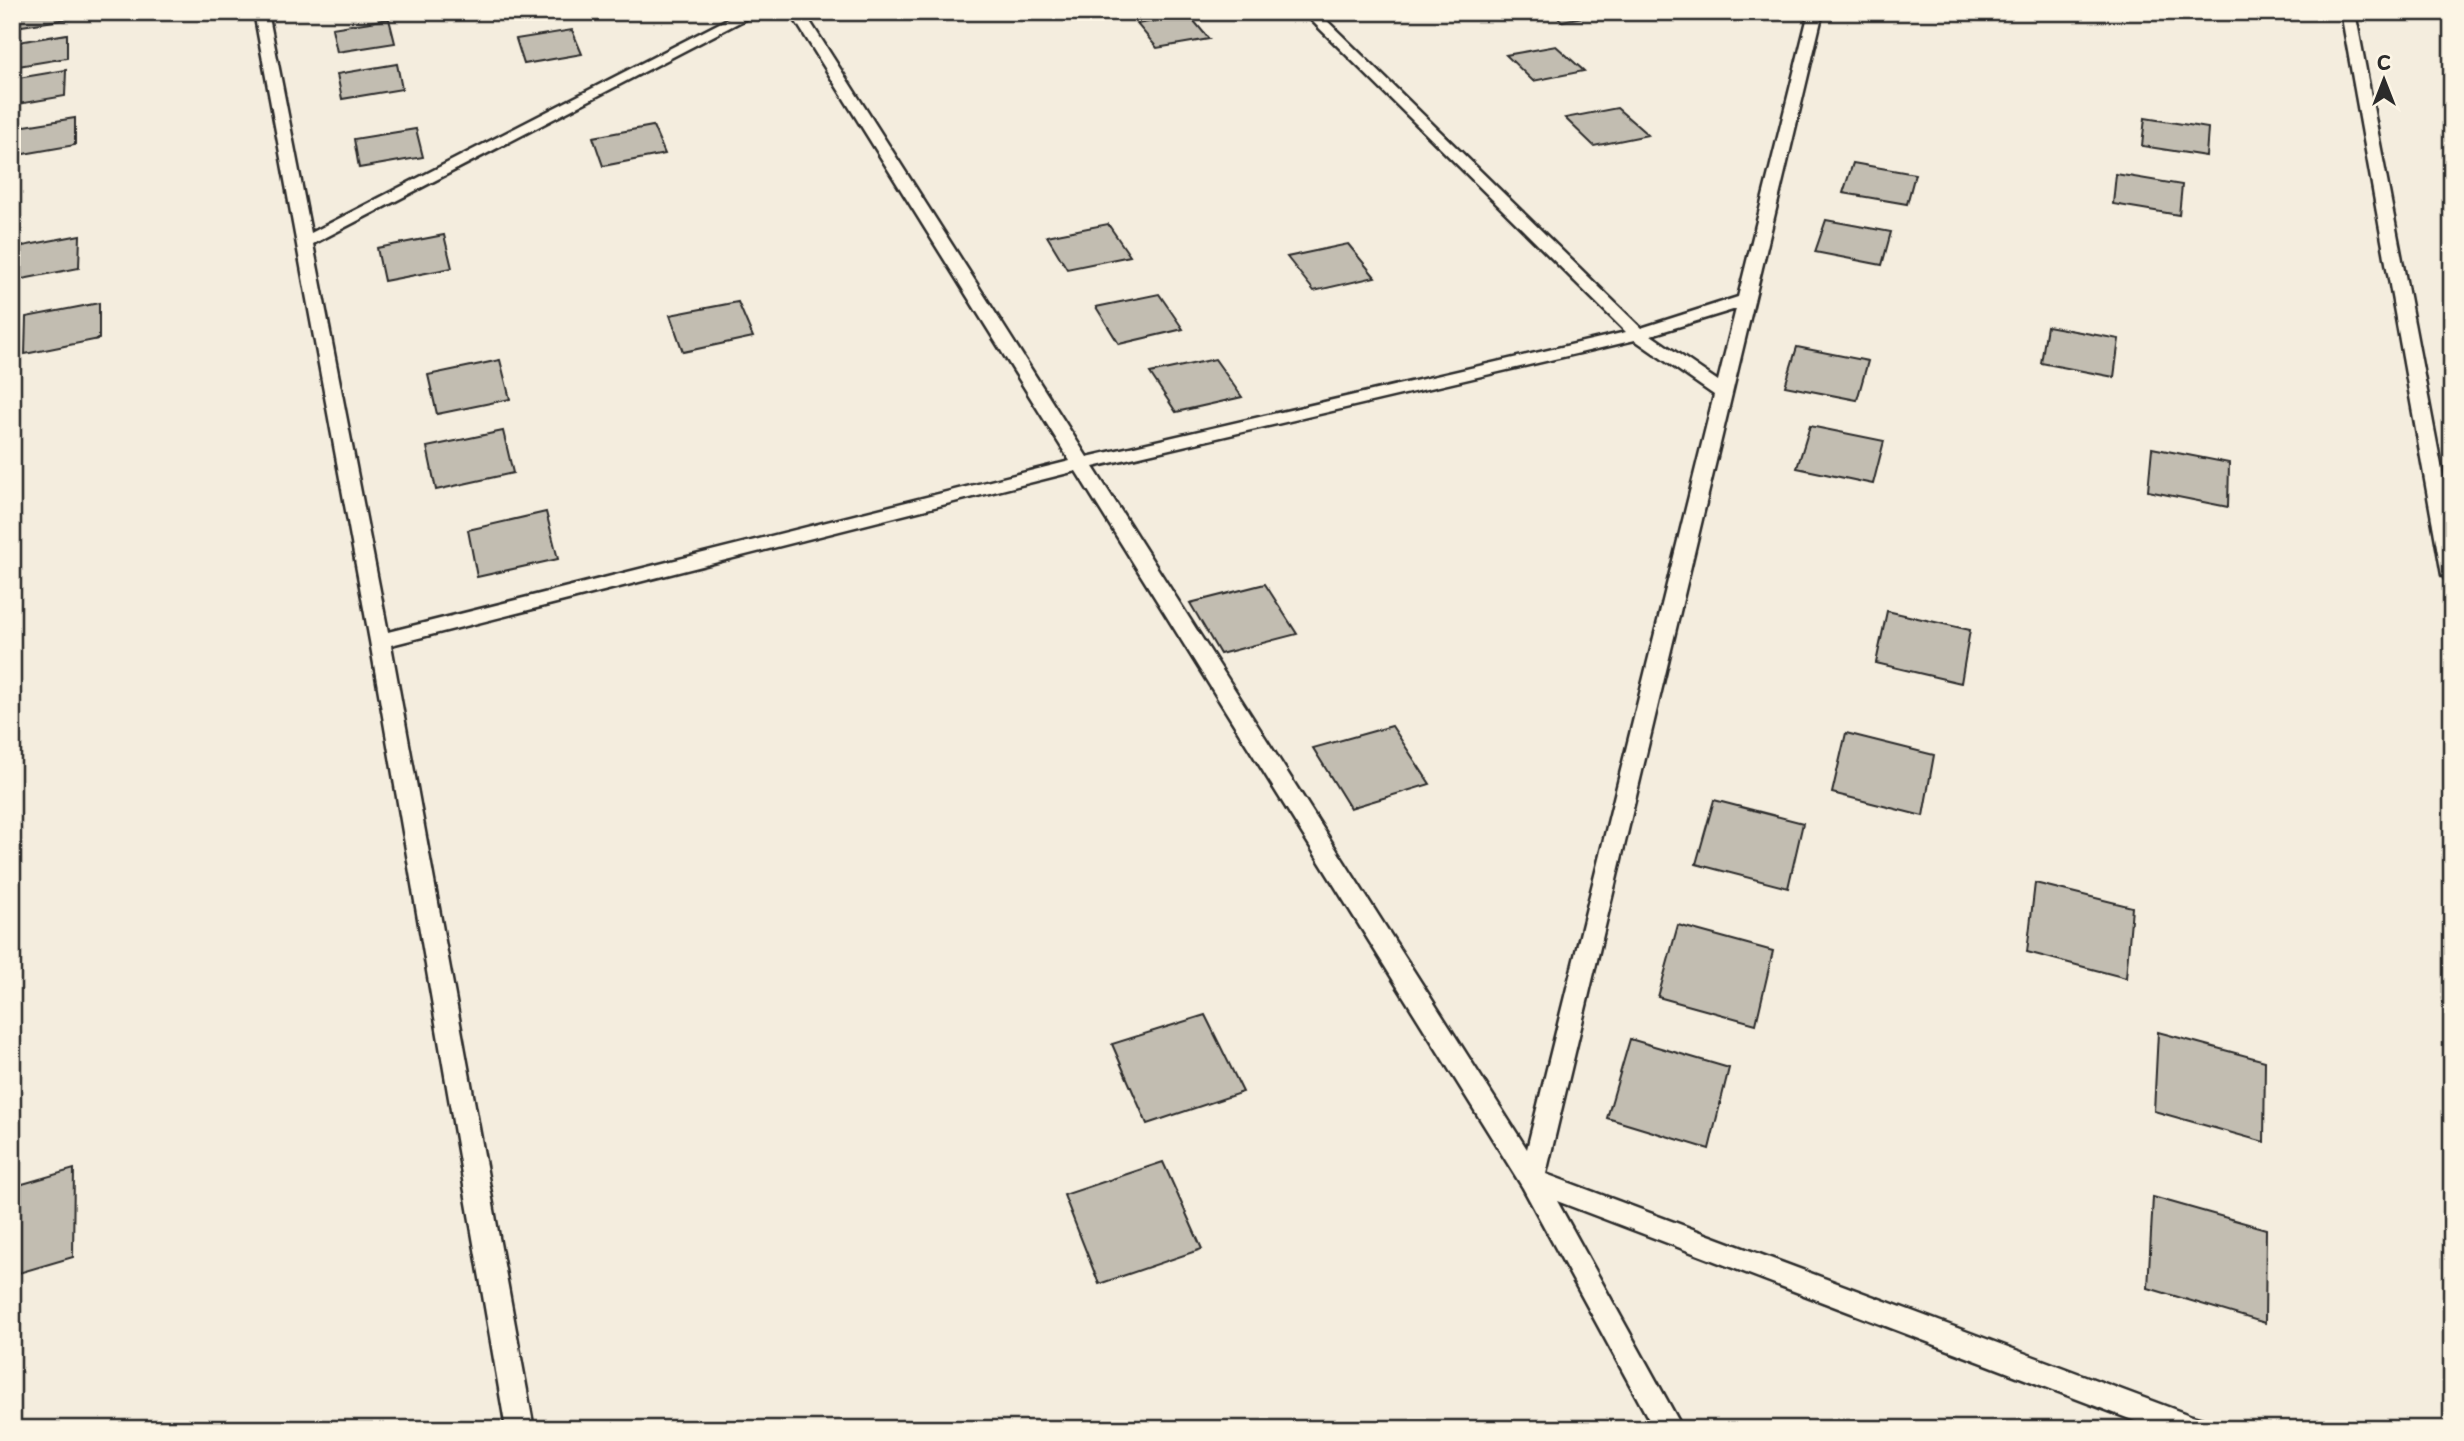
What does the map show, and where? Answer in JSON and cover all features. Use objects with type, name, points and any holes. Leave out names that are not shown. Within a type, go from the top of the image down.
[{"type":"lane","points":[[261,12],[380,641],[520,1429]]},
{"type":"lane","points":[[305,242],[752,12]]},
{"type":"lane","points":[[797,12],[1532,1180],[1669,1429]]},
{"type":"lane","points":[[1310,12],[1638,334],[1723,393]]},
{"type":"lane","points":[[1532,1180],[1816,12]]},
{"type":"lane","points":[[2348,12],[2452,575]]},
{"type":"lane","points":[[380,641],[1082,464],[1638,334],[1746,300]]},
{"type":"lane","points":[[1532,1180],[2192,1429]]},
{"type":"building","points":[[15,12],[74,12],[74,18],[15,27]]},
{"type":"building","points":[[1551,12],[1610,12],[1562,21]]},
{"type":"building","points":[[1189,15],[1209,39],[1157,48],[1137,24]]},
{"type":"building","points":[[389,19],[395,43],[337,52],[332,28]]},
{"type":"building","points":[[572,30],[582,54],[524,64],[516,39]]},
{"type":"building","points":[[67,34],[67,58],[12,67],[12,43]]},
{"type":"building","points":[[1556,46],[1584,71],[1533,81],[1506,55]]},
{"type":"building","points":[[397,64],[402,89],[342,99],[337,74]]},
{"type":"building","points":[[66,70],[65,96],[12,105],[12,79]]},
{"type":"building","points":[[1617,108],[1648,135],[1594,146],[1565,118]]},
{"type":"building","points":[[75,118],[75,145],[12,156],[12,128]]},
{"type":"building","points":[[2145,118],[2208,128],[2206,156],[2142,146]]},
{"type":"building","points":[[653,126],[665,154],[603,166],[593,137]]},
{"type":"building","points":[[416,129],[423,157],[359,168],[354,139]]},
{"type":"building","points":[[1853,163],[1915,174],[1907,204],[1843,193]]},
{"type":"building","points":[[2116,174],[2182,185],[2179,215],[2113,204]]},
{"type":"building","points":[[1826,220],[1891,232],[1882,265],[1815,252]]},
{"type":"building","points":[[1108,224],[1130,256],[1067,269],[1047,236]]},
{"type":"building","points":[[80,235],[79,268],[12,281],[12,248]]},
{"type":"building","points":[[444,235],[452,268],[384,281],[377,248]]},
{"type":"building","points":[[1348,244],[1375,277],[1314,291],[1287,257]]},
{"type":"building","points":[[1159,294],[1183,329],[1119,344],[1096,307]]},
{"type":"building","points":[[738,302],[753,337],[683,352],[670,315]]},
{"type":"building","points":[[99,303],[99,339],[25,354],[26,317]]},
{"type":"building","points":[[2047,326],[2119,339],[2114,377],[2041,363]]},
{"type":"building","points":[[1797,347],[1868,361],[1857,400],[1785,386]]},
{"type":"building","points":[[1215,359],[1242,397],[1176,412],[1150,373]]},
{"type":"building","points":[[500,360],[510,399],[437,414],[428,375]]},
{"type":"building","points":[[1810,426],[1884,441],[1873,484],[1797,468]]},
{"type":"building","points":[[503,431],[513,473],[436,490],[427,447]]},
{"type":"building","points":[[2152,448],[2229,463],[2228,507],[2148,491]]},
{"type":"building","points":[[546,512],[558,559],[477,577],[468,530]]},
{"type":"building","points":[[1265,584],[1297,634],[1220,654],[1190,603]]},
{"type":"building","points":[[1887,611],[1970,630],[1961,683],[1876,663]]},
{"type":"building","points":[[1392,726],[1430,784],[1350,808],[1313,748]]},
{"type":"building","points":[[1846,733],[1934,755],[1923,816],[1832,793]]},
{"type":"building","points":[[1714,800],[1803,823],[1788,888],[1696,864]]},
{"type":"building","points":[[2035,883],[2132,907],[2126,978],[2027,952]]},
{"type":"building","points":[[1678,925],[1773,951],[1756,1024],[1658,997]]},
{"type":"building","points":[[1205,1015],[1243,1092],[1147,1124],[1112,1044]]},
{"type":"building","points":[[2158,1032],[2265,1061],[2264,1142],[2154,1111]]},
{"type":"building","points":[[1630,1039],[1729,1068],[1709,1149],[1607,1118]]},
{"type":"building","points":[[1163,1162],[1202,1249],[1099,1284],[1064,1195]]},
{"type":"building","points":[[74,1169],[73,1257],[12,1275],[12,1187]]},
{"type":"building","points":[[2153,1197],[2266,1229],[2265,1323],[2148,1288]]}]
